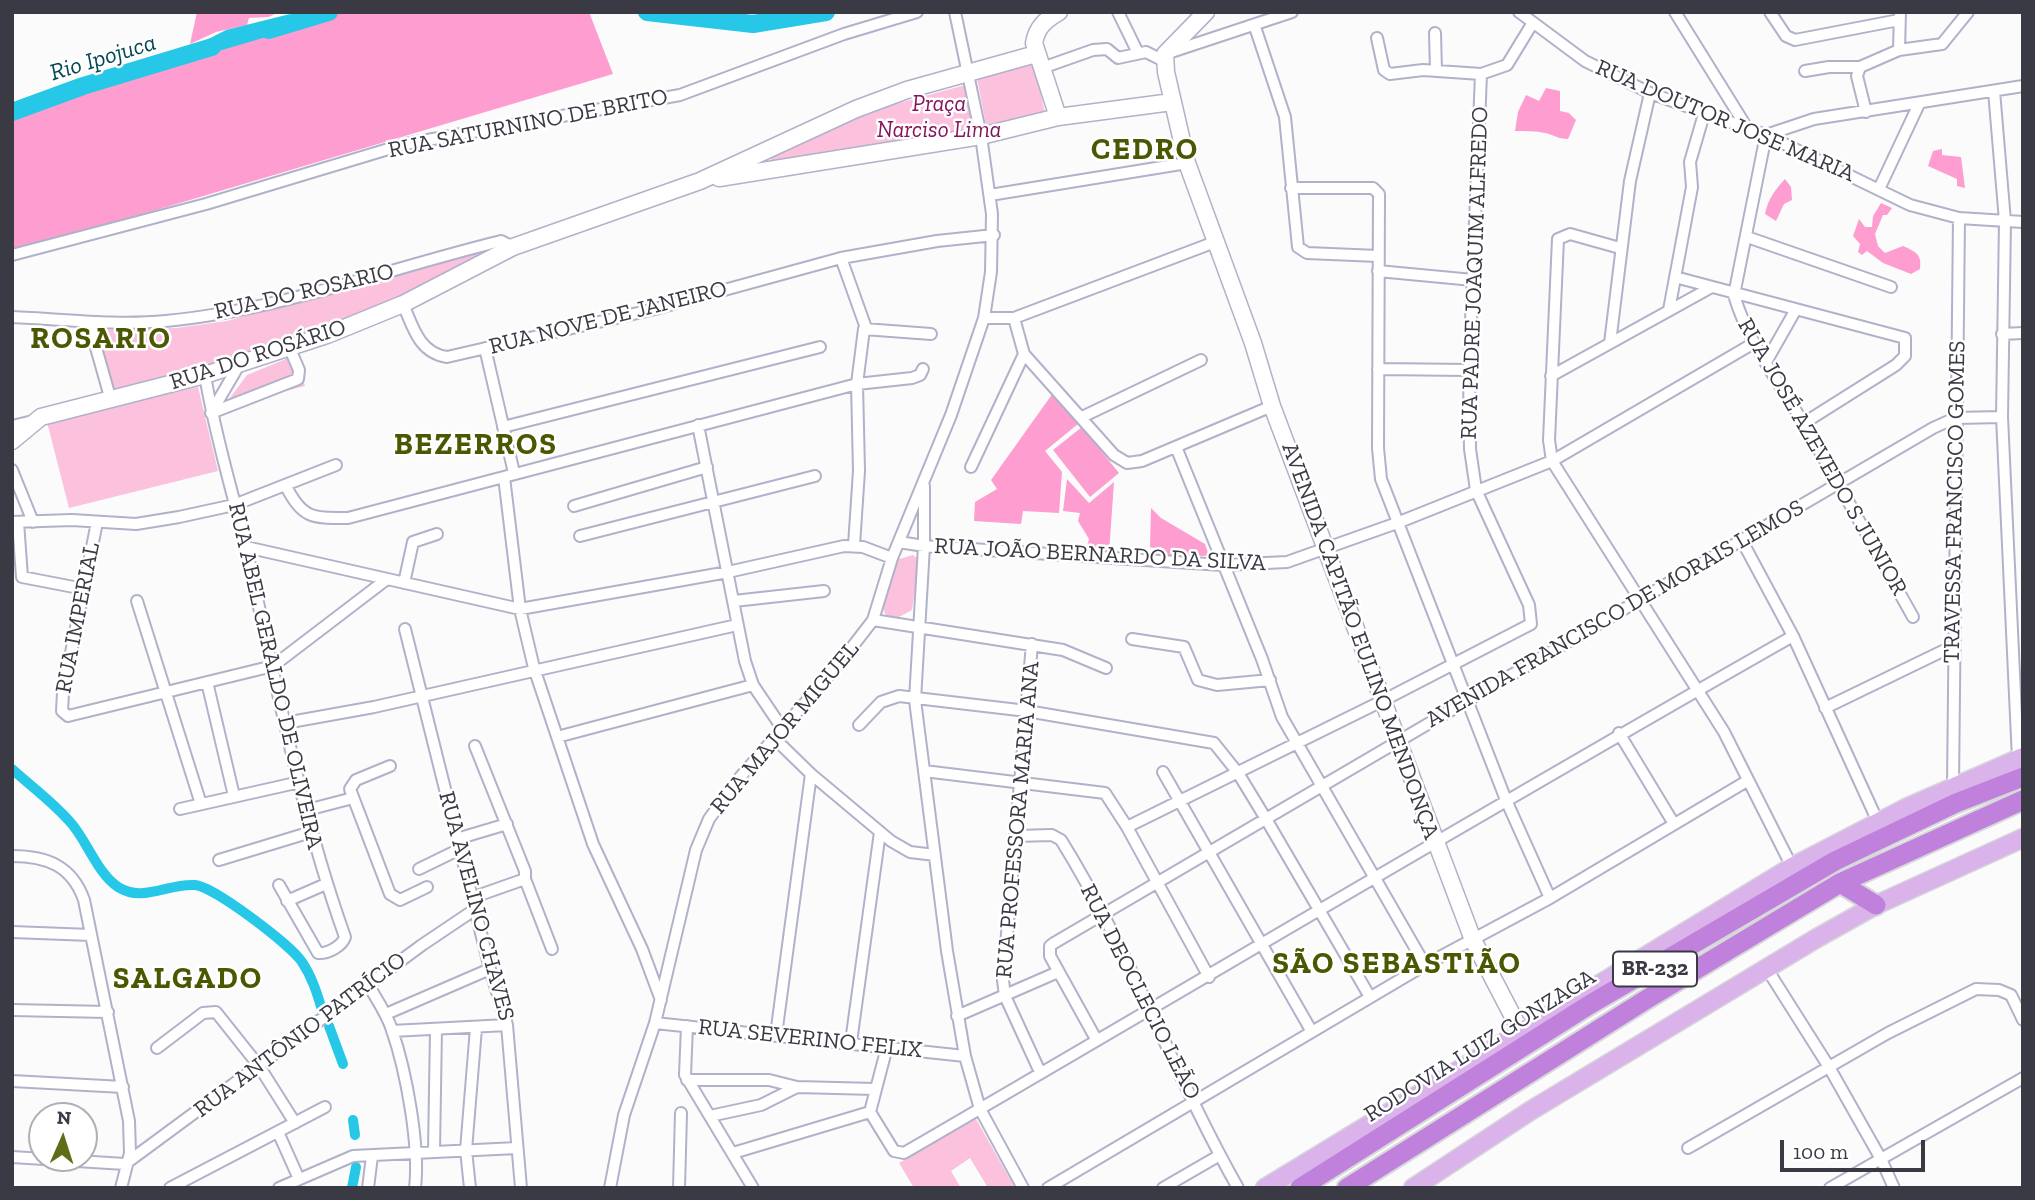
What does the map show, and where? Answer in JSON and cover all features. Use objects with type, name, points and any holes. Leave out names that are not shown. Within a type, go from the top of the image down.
[{"type":"highway","name":"RODOVIA LUIZ GONZAGA","points":[[1300,1188],[1589,1005],[1835,861],[1956,803],[2021,764]]},
{"type":"highway","name":"BR-232","points":[[1347,1188],[1647,999],[1840,883],[2023,800]]},
{"type":"highway","points":[[1840,883],[1876,905]]},
{"type":"main road","points":[[1058,117],[1039,61],[1036,31],[1059,12]]},
{"type":"main road","points":[[1166,58],[1206,12]]},
{"type":"main road","name":"AVENIDA CAPITÃO EULINO MENDONÇA","points":[[1166,58],[1172,102],[1187,163],[1272,406],[1328,547],[1473,940],[1521,1032]]},
{"type":"main road","points":[[700,181],[856,109],[968,73],[1039,61]]},
{"type":"main road","points":[[700,181],[981,136],[1058,117],[1172,102]]},
{"type":"main road","name":"RUA DO ROSÁRIO","points":[[34,421],[110,397],[205,375],[290,349],[403,304],[513,247],[700,181]]},
{"type":"main road","points":[[12,441],[34,421]]},
{"type":"main road","points":[[1792,867],[1953,786],[2021,764]]},
{"type":"main road","points":[[1876,905],[2023,838]]},
{"type":"main road","name":"BR-232","points":[[1265,1188],[1792,867]]},
{"type":"main road","name":"BR-232","points":[[1422,1185],[1530,1111],[1876,905]]},
{"type":"street","name":"RUA SATURNINO DE BRITO","points":[[12,255],[206,204],[405,144],[680,95],[844,34],[917,12]]},
{"type":"street","name":"RUA MAJOR MIGUEL","points":[[610,1188],[624,1115],[656,1023],[696,850],[709,819],[873,620],[892,558],[951,415],[984,318],[994,235],[981,136],[954,12]]},
{"type":"street","points":[[1118,12],[1138,53]]},
{"type":"street","points":[[1039,61],[1107,49],[1124,58],[1146,52],[1166,58],[1292,12]]},
{"type":"street","name":"RUA DOUTOR JOSE MARIA","points":[[1519,12],[1585,61],[1650,93],[1766,135],[1923,211],[1959,218],[2023,222]]},
{"type":"street","points":[[1675,12],[1747,128]]},
{"type":"street","points":[[1770,12],[1790,39],[1801,40],[1899,16],[1899,50]]},
{"type":"street","points":[[1805,71],[1829,67],[1860,67],[1899,50],[1942,44],[1958,29],[1968,12]]},
{"type":"street","points":[[1377,38],[1388,74],[1436,71],[1481,74],[1507,65],[1532,24]]},
{"type":"street","points":[[1255,27],[1284,117],[1297,242],[1303,251],[1378,256]]},
{"type":"street","points":[[1435,33],[1436,71]]},
{"type":"street","points":[[1860,67],[1857,76],[1866,112]]},
{"type":"street","name":"RUA PADRE JOAQUIM ALFREDO","points":[[1453,666],[1528,627],[1532,618],[1529,605],[1476,491],[1470,449],[1469,370],[1481,74]]},
{"type":"street","points":[[1734,295],[1766,135],[1814,119],[2023,86]]},
{"type":"street","points":[[1994,91],[2005,221],[2002,417],[2021,764]]},
{"type":"street","points":[[1610,343],[1630,181],[1650,93]]},
{"type":"street","points":[[1879,189],[1919,104]]},
{"type":"street","points":[[1670,310],[1692,187],[1691,156],[1704,114]]},
{"type":"street","points":[[990,195],[1187,163]]},
{"type":"street","points":[[1291,188],[1373,188],[1379,194],[1378,465],[1397,523],[1506,800],[1550,898]]},
{"type":"street","name":"TRAVESSA FRANCISCO GOMES","points":[[1953,786],[1959,218]]},
{"type":"street","name":"RUA NOVE DE JANEIRO","points":[[403,304],[423,347],[437,355],[462,355],[655,309],[841,258],[937,241],[994,235]]},
{"type":"street","points":[[1620,248],[1565,235],[1558,239],[1549,440],[1552,461],[1724,732],[1792,867]]},
{"type":"street","points":[[1747,237],[1891,287]]},
{"type":"street","name":"RUA DO ROSARIO","points":[[12,317],[89,323],[169,321],[342,286],[501,241],[513,247]]},
{"type":"street","points":[[984,318],[1014,318],[1215,243]]},
{"type":"street","points":[[841,258],[864,333],[857,384],[859,471],[854,545]]},
{"type":"street","points":[[1378,271],[1473,280]]},
{"type":"street","points":[[1675,277],[1795,311],[1898,334],[1907,341],[1901,361],[1804,424]]},
{"type":"street","points":[[1551,376],[1710,288]]},
{"type":"street","name":"RUA JOSÉ AZEVEDO S JUNIOR","points":[[1734,295],[1754,343],[1804,424],[1913,617]]},
{"type":"street","points":[[1766,362],[1795,311]]},
{"type":"street","points":[[1014,318],[1024,354],[1046,382],[1082,417],[1114,455],[1126,463],[1142,461],[1272,406]]},
{"type":"street","points":[[89,323],[110,397]]},
{"type":"street","points":[[864,333],[932,334]]},
{"type":"street","points":[[2002,334],[2023,333]]},
{"type":"street","name":"RUA JOÃO BERNARDO DA SILVA","points":[[899,542],[924,547],[1223,565],[1269,565],[1397,523],[1552,461],[1754,343]]},
{"type":"street","points":[[503,427],[820,347]]},
{"type":"street","points":[[485,348],[503,427],[520,609],[534,668],[593,844],[642,949],[661,1000]]},
{"type":"street","points":[[211,412],[298,379],[299,370],[290,349]]},
{"type":"street","points":[[971,467],[1024,354]]},
{"type":"street","points":[[1082,417],[1200,360]]},
{"type":"street","points":[[211,412],[239,365]]},
{"type":"street","points":[[286,486],[294,503],[305,513],[320,518],[348,518],[857,384],[912,378],[920,375],[923,369]]},
{"type":"street","points":[[1378,369],[1469,370]]},
{"type":"street","name":"RUA ABEL GERALDO DE OLIVEIRA","points":[[205,375],[211,412],[246,547],[311,832],[345,937],[326,953],[314,949],[287,901]]},
{"type":"street","name":"AVENIDA FRANCISCO DE MORAIS LEMOS","points":[[1058,972],[1049,952],[1054,943],[1639,598],[1955,418],[2002,417]]},
{"type":"street","points":[[12,426],[34,421]]},
{"type":"street","points":[[698,425],[737,625],[753,685],[782,728]]},
{"type":"street","points":[[1175,447],[1270,680],[1282,717],[1425,965]]},
{"type":"street","points":[[84,589],[22,577],[15,522],[136,524],[234,505],[336,465]]},
{"type":"street","points":[[574,506],[707,467]]},
{"type":"street","points":[[12,470],[33,522]]},
{"type":"street","points":[[580,536],[815,476]]},
{"type":"street","points":[[923,480],[924,547],[915,700],[957,1016],[980,1109],[1023,1188]]},
{"type":"street","name":"RUA IMPERIAL","points":[[97,522],[61,706],[65,714],[73,716],[164,692]]},
{"type":"street","points":[[404,583],[413,542],[437,534]]},
{"type":"street","points":[[1741,539],[1793,636],[1878,822]]},
{"type":"street","points":[[246,547],[520,609],[728,572],[854,545],[892,558]]},
{"type":"street","points":[[164,692],[274,666],[387,579]]},
{"type":"street","points":[[734,601],[824,591]]},
{"type":"street","points":[[137,600],[201,804]]},
{"type":"street","points":[[873,620],[1063,650],[1105,668]]},
{"type":"street","points":[[285,723],[422,695],[534,668],[660,644],[737,625]]},
{"type":"street","name":"RUA AVELINO CHAVES","points":[[405,629],[461,843],[490,969],[507,1025],[521,1188]]},
{"type":"street","points":[[887,1047],[870,1112],[894,1151],[904,1153],[1096,1039],[1262,946],[1619,733],[1793,636]]},
{"type":"street","points":[[1132,639],[1185,647],[1198,680],[1209,684],[1270,680]]},
{"type":"street","name":"RUA PROFESSORA MARIA ANA","points":[[1031,644],[1003,960],[1005,996],[1040,1072]]},
{"type":"street","points":[[1825,708],[1954,646]]},
{"type":"street","points":[[1128,827],[1453,666]]},
{"type":"street","points":[[206,682],[234,796]]},
{"type":"street","points":[[557,737],[753,685]]},
{"type":"street","points":[[859,725],[889,697],[1027,711],[1198,738],[1219,747],[1266,819],[1370,997]]},
{"type":"street","points":[[1619,733],[1674,824]]},
{"type":"street","points":[[774,738],[811,774],[880,832],[910,852],[935,855]]},
{"type":"street","points":[[475,746],[525,871],[525,879],[552,949]]},
{"type":"street","points":[[390,766],[352,782],[353,798],[390,894],[400,900],[427,887]]},
{"type":"street","points":[[924,771],[1105,793],[1128,827],[1209,977]]},
{"type":"street","points":[[1163,772],[1312,1032]]},
{"type":"street","points":[[776,1035],[811,774]]},
{"type":"street","points":[[1048,1188],[1370,997],[1550,898],[1747,781]]},
{"type":"street","points":[[180,809],[300,782]]},
{"type":"street","points":[[307,810],[353,798]]},
{"type":"street","points":[[419,869],[461,843],[509,829]]},
{"type":"street","points":[[219,860],[311,832]]},
{"type":"street","points":[[850,1042],[880,832]]},
{"type":"street","name":"RUA DEOCLECIO LEÃO","points":[[1015,836],[1057,836],[1103,915],[1152,1009],[1238,1188]]},
{"type":"street","points":[[12,856],[35,856],[66,871],[78,883],[123,1087],[130,1137],[121,1188]]},
{"type":"street","name":"RUA ANTÔNIO PATRÍCIO","points":[[125,1164],[369,986],[475,903],[525,879]]},
{"type":"street","points":[[279,885],[287,901],[326,884]]},
{"type":"street","points":[[12,932],[91,935]]},
{"type":"street","points":[[386,1014],[490,969]]},
{"type":"street","points":[[1767,969],[1829,1067],[1881,1159],[1894,1188]]},
{"type":"street","points":[[957,1016],[1058,972],[1096,1039]]},
{"type":"street","points":[[369,986],[386,1014],[392,1031],[416,1152],[415,1188]]},
{"type":"street","points":[[1688,1148],[1829,1067],[1976,989],[1999,990],[2011,995],[2023,1020]]},
{"type":"street","points":[[12,1010],[108,1012]]},
{"type":"street","points":[[157,1048],[203,1013],[216,1012],[259,1066],[295,1123]]},
{"type":"street","name":"RUA SEVERINO FELIX","points":[[656,1023],[965,1056]]},
{"type":"street","points":[[392,1031],[507,1025]]},
{"type":"street","points":[[687,1026],[685,1075],[754,1188]]},
{"type":"street","points":[[470,1188],[466,1150],[476,1028]]},
{"type":"street","points":[[434,1151],[436,1029]]},
{"type":"street","points":[[685,1075],[769,1080],[797,1087],[876,1089]]},
{"type":"street","points":[[1830,1188],[2023,1078]]},
{"type":"street","points":[[13,1080],[123,1087]]},
{"type":"street","points":[[710,1116],[761,1105],[797,1087]]},
{"type":"street","points":[[170,1188],[325,1107]]},
{"type":"street","points":[[733,1153],[870,1112]]},
{"type":"street","points":[[679,1188],[681,1113]]},
{"type":"street","points":[[278,1132],[299,1179]]},
{"type":"street","points":[[279,1188],[343,1160],[416,1152],[517,1148]]},
{"type":"street","points":[[1163,1188],[1220,1155]]},
{"type":"street","points":[[368,1188],[372,1156]]},
{"type":"street","points":[[12,1157],[125,1164]]},
{"type":"green space","points":[[1034,63],[1045,113],[987,131],[977,78]]},
{"type":"green space","name":"Praça Narciso Lima","points":[[965,85],[975,128],[973,133],[771,162],[771,158],[874,110]]},
{"type":"green space","points":[[501,245],[316,341],[113,392],[96,330],[176,328],[227,321]]},
{"type":"green space","points":[[293,356],[305,386],[223,407],[247,375]]},
{"type":"green space","points":[[198,387],[218,471],[69,508],[47,422]]},
{"type":"green space","points":[[913,555],[919,560],[912,610],[897,618],[887,617],[882,607],[896,560]]},
{"type":"green space","points":[[976,1119],[1015,1188],[988,1188],[970,1158],[951,1171],[961,1188],[914,1188],[899,1163]]},
{"type":"shaded area","points":[[197,12],[278,12],[269,17],[249,18],[247,25],[216,32],[190,44]]},
{"type":"shaded area","points":[[340,12],[589,12],[613,74],[12,253],[12,113],[201,56],[319,15]]},
{"type":"shaded area","points":[[1546,88],[1560,91],[1560,111],[1569,113],[1576,120],[1568,139],[1542,132],[1515,131],[1518,112],[1526,95],[1539,101]]},
{"type":"shaded area","points":[[1942,149],[1942,155],[1961,157],[1965,188],[1957,186],[1957,179],[1928,166],[1933,151]]},
{"type":"shaded area","points":[[1785,179],[1791,187],[1792,200],[1784,204],[1776,221],[1765,214],[1772,195]]},
{"type":"shaded area","points":[[1881,203],[1892,208],[1887,215],[1883,215],[1875,234],[1878,246],[1885,253],[1903,246],[1915,252],[1920,260],[1920,269],[1911,274],[1883,263],[1867,251],[1862,255],[1858,252],[1860,244],[1853,236],[1859,219],[1865,227],[1872,227],[1873,216]]},
{"type":"shaded area","points":[[1053,393],[1078,424],[1045,451],[1062,472],[1059,513],[1023,511],[1021,524],[974,521],[975,502],[997,489],[991,480]]},
{"type":"shaded area","points":[[1082,427],[1119,473],[1090,497],[1053,450]]},
{"type":"shaded area","points":[[1067,479],[1089,503],[1114,482],[1109,553],[1086,550],[1089,539],[1078,521],[1080,513],[1063,511]]},
{"type":"shaded area","points":[[1151,508],[1161,518],[1205,544],[1209,556],[1156,555],[1157,549],[1150,547]]},
{"type":"water","points":[[290,14],[290,30],[188,60],[191,48],[226,30]]},
{"type":"waterway","name":"Rio Ipojuca","points":[[269,30],[329,12]]},
{"type":"waterway","name":"Rio Ipojuca","points":[[647,12],[753,24],[826,12]]},
{"type":"waterway","name":"Rio Ipojuca","points":[[12,112],[83,86],[212,47]]},
{"type":"waterway","points":[[12,769],[71,823],[104,874],[118,887],[146,893],[195,885],[218,895],[268,930],[302,962],[322,1010]]},
{"type":"waterway","points":[[329,1026],[343,1064]]},
{"type":"waterway","points":[[353,1120],[355,1135]]},
{"type":"waterway","points":[[352,1188],[356,1167]]},
{"type":"district","name":"CEDRO","points":[[1145,150]]},
{"type":"district","name":"ROSARIO","points":[[101,339]]},
{"type":"district","name":"BEZERROS","points":[[476,445]]},
{"type":"district","name":"SÃO SEBASTIÃO","points":[[1397,964]]},
{"type":"district","name":"SALGADO","points":[[188,979]]}]
